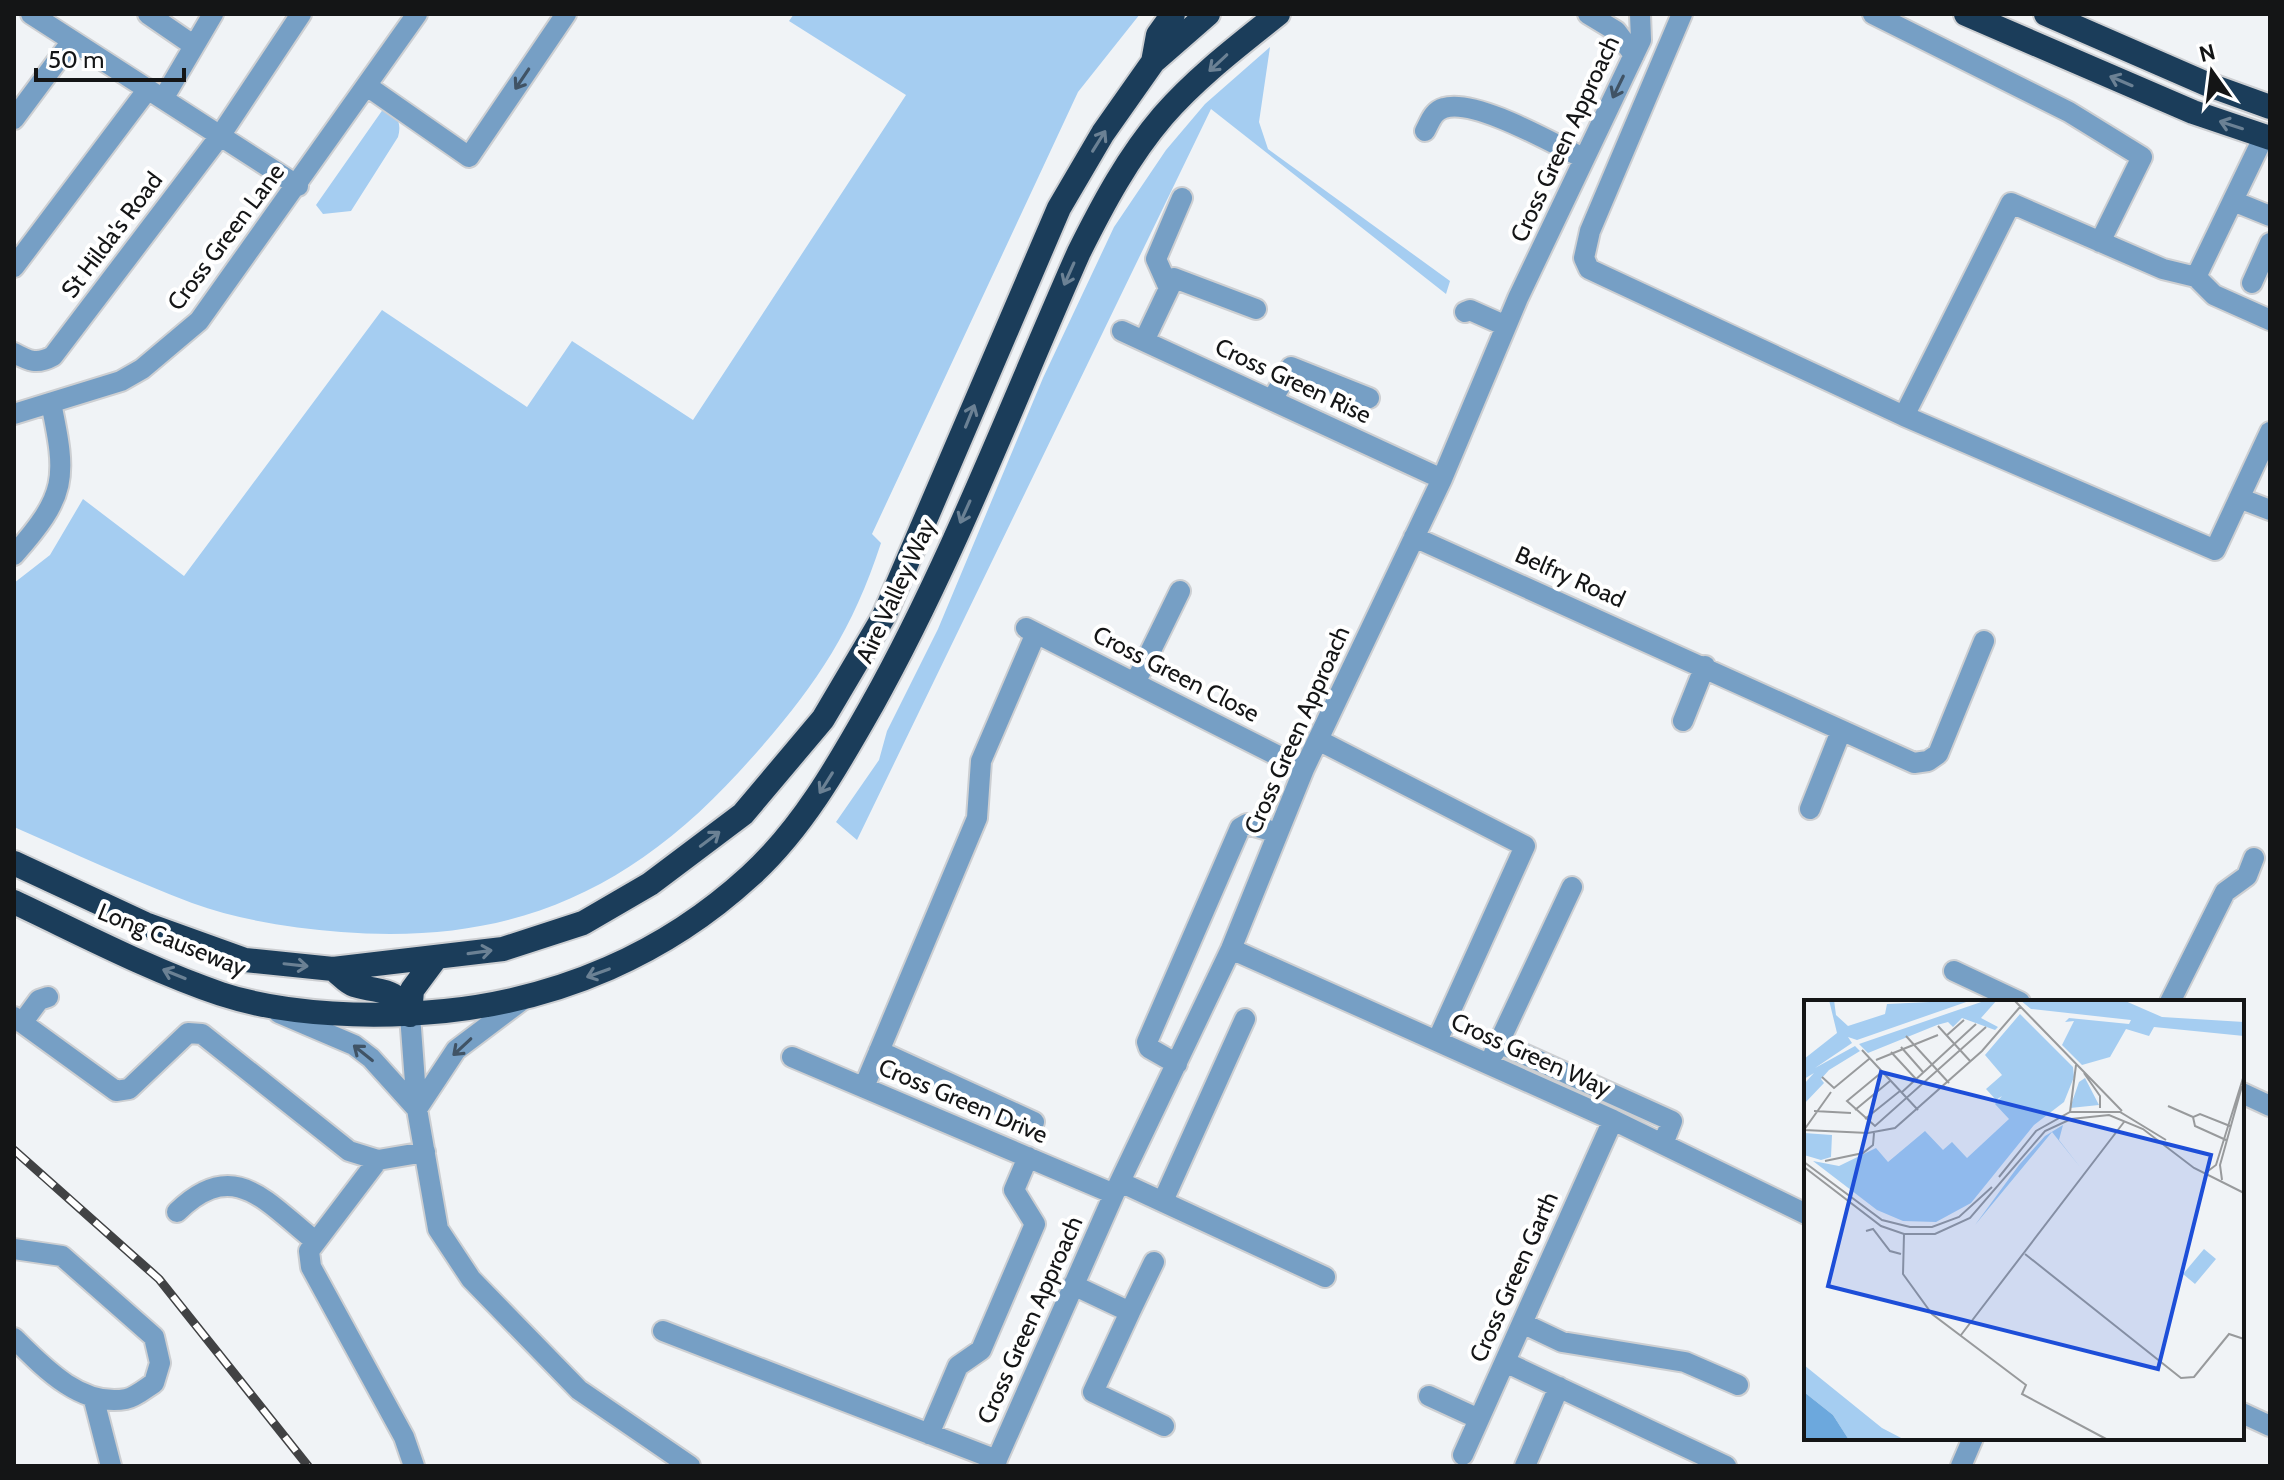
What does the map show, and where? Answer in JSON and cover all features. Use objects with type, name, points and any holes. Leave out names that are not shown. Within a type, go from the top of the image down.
[{"type":"highway","points":[[1153,62],[1158,35],[1173,14]]},
{"type":"highway","name":"Aire Valley Way","points":[[402,961],[503,949],[583,923],[650,884],[743,814],[823,719],[890,603],[1059,208],[1103,133],[1153,62],[1208,14]]},
{"type":"highway","name":"Aire Valley Way","points":[[410,1015],[522,1000],[611,969],[668,940],[752,875],[811,806],[913,632],[1079,252],[1109,192],[1163,116],[1221,59],[1278,14]]},
{"type":"highway","points":[[1966,14],[2193,112],[2267,137]]},
{"type":"highway","points":[[2046,14],[2209,85],[2270,107]]},
{"type":"highway","name":"Long Causeway","points":[[14,863],[145,924],[245,960],[333,969],[402,961]]},
{"type":"highway","name":"Long Causeway","points":[[14,902],[221,994],[247,1001],[333,1013],[410,1015]]},
{"type":"highway","points":[[410,1015],[412,990],[435,959]]},
{"type":"highway","points":[[333,969],[351,985],[382,988],[399,997],[410,1015]]},
{"type":"street","points":[[31,14],[298,186]]},
{"type":"street","points":[[148,14],[193,45]]},
{"type":"street","points":[[14,267],[156,94],[213,14]]},
{"type":"street","name":"St Hilda's Road","points":[[14,353],[30,362],[43,362],[53,356],[220,136],[301,14]]},
{"type":"street","name":"Cross Green Lane","points":[[14,414],[121,381],[178,341],[199,321],[298,186],[417,14]]},
{"type":"street","points":[[367,86],[469,157],[566,14]]},
{"type":"street","points":[[1588,14],[1616,31],[1634,55]]},
{"type":"street","name":"Cross Green Approach","points":[[995,1463],[1117,1188],[1231,949],[1304,769],[1442,479],[1506,326],[1641,40],[1640,14]]},
{"type":"street","points":[[1682,14],[1590,231],[1584,258],[1589,269],[1904,416],[2215,550],[2270,432]]},
{"type":"street","points":[[1873,14],[2069,112],[2142,157],[2100,242]]},
{"type":"street","points":[[14,119],[72,41]]},
{"type":"street","points":[[1425,131],[1440,109],[1449,106],[1475,110],[1583,158]]},
{"type":"street","points":[[2196,277],[2267,137]]},
{"type":"street","points":[[1168,286],[1156,259],[1182,198]]},
{"type":"street","points":[[2233,201],[2270,216]]},
{"type":"street","points":[[1904,416],[2011,203],[2163,269],[2196,277],[2214,295],[2270,320]]},
{"type":"street","points":[[2252,283],[2270,243]]},
{"type":"street","points":[[1144,341],[1174,278],[1256,309]]},
{"type":"street","points":[[1465,312],[1470,310],[1506,326]]},
{"type":"street","name":"Cross Green Rise","points":[[1122,331],[1442,479]]},
{"type":"street","points":[[1272,400],[1291,367],[1369,398]]},
{"type":"street","points":[[14,555],[48,513],[60,485],[62,466],[51,403]]},
{"type":"street","points":[[2239,498],[2270,510]]},
{"type":"street","name":"Belfry Road","points":[[1414,537],[1914,763],[1928,761],[1938,754],[1984,641]]},
{"type":"street","points":[[1135,683],[1180,591]]},
{"type":"street","name":"Cross Green Close","points":[[879,1051],[977,818],[981,761],[1030,630],[1304,769]]},
{"type":"street","points":[[1683,721],[1705,666]]},
{"type":"street","points":[[1810,809],[1841,731]]},
{"type":"street","points":[[1318,740],[1525,846],[1437,1041]]},
{"type":"street","points":[[1177,1064],[1149,1048],[1147,1042],[1240,828],[1247,824],[1278,833]]},
{"type":"street","points":[[2171,1000],[2225,892],[2247,876],[2254,858]]},
{"type":"street","points":[[1489,1064],[1572,887]]},
{"type":"street","name":"Cross Green Way","points":[[1231,949],[1613,1120],[1804,1213]]},
{"type":"street","points":[[1954,971],[2016,1000]]},
{"type":"street","points":[[48,997],[39,1000],[18,1020],[116,1091],[129,1089],[188,1033],[202,1034],[349,1151],[378,1160],[425,1152]]},
{"type":"street","points":[[417,1109],[456,1050],[522,1000]]},
{"type":"street","points":[[247,1001],[354,1045],[371,1058],[417,1109]]},
{"type":"street","points":[[410,1015],[417,1109],[438,1229],[471,1279],[579,1390],[690,1466]]},
{"type":"street","points":[[1163,1201],[1245,1019]]},
{"type":"street","points":[[1499,1043],[1672,1121],[1663,1144]]},
{"type":"street","points":[[864,1087],[879,1051],[1034,1122]]},
{"type":"street","name":"Cross Green Drive","points":[[792,1057],[1028,1157],[1163,1201],[1325,1277]]},
{"type":"street","points":[[2244,1094],[2270,1106]]},
{"type":"street","name":"Cross Green Garth","points":[[1463,1455],[1613,1120]]},
{"type":"street","points":[[929,1434],[958,1366],[981,1350],[1035,1224],[1014,1190],[1028,1157]]},
{"type":"street","points":[[378,1160],[309,1251],[311,1267],[404,1437],[414,1466]]},
{"type":"street","points":[[177,1212],[196,1193],[234,1183],[249,1188],[315,1241]]},
{"type":"street","points":[[14,1249],[62,1256],[154,1337],[160,1363],[154,1383],[129,1399],[94,1400],[70,1386],[14,1338]]},
{"type":"street","points":[[1154,1262],[1093,1392],[1164,1426]]},
{"type":"street","points":[[1073,1285],[1130,1312]]},
{"type":"street","points":[[1522,1323],[1562,1342],[1685,1362],[1738,1385]]},
{"type":"street","points":[[663,1331],[929,1434],[995,1463]]},
{"type":"street","points":[[1505,1362],[1726,1466]]},
{"type":"street","points":[[1525,1466],[1559,1387]]},
{"type":"street","points":[[1429,1396],[1479,1419]]},
{"type":"street","points":[[94,1400],[111,1466]]},
{"type":"street","points":[[2244,1414],[2270,1426]]},
{"type":"street","points":[[1961,1466],[1972,1440]]},
{"type":"shaded area","points":[[794,14],[1140,14],[1078,92],[872,534],[881,543],[869,578],[840,638],[806,692],[739,772],[697,814],[653,850],[608,880],[561,903],[511,919],[458,930],[401,934],[341,932],[247,919],[170,894],[14,827],[14,583],[50,555],[83,499],[184,576],[382,310],[527,407],[572,341],[693,420],[906,95],[789,21]]},
{"type":"shaded area","points":[[1270,47],[1259,122],[1268,149],[1450,281],[1446,294],[1211,109],[857,840],[836,822],[879,760],[887,731],[938,629],[1043,378],[1114,227],[1166,150],[1205,104]]},
{"type":"shaded area","points":[[386,105],[398,119],[398,137],[351,211],[323,214],[316,205]]},
{"type":"railway","points":[[14,1150],[159,1279],[308,1466]]}]
